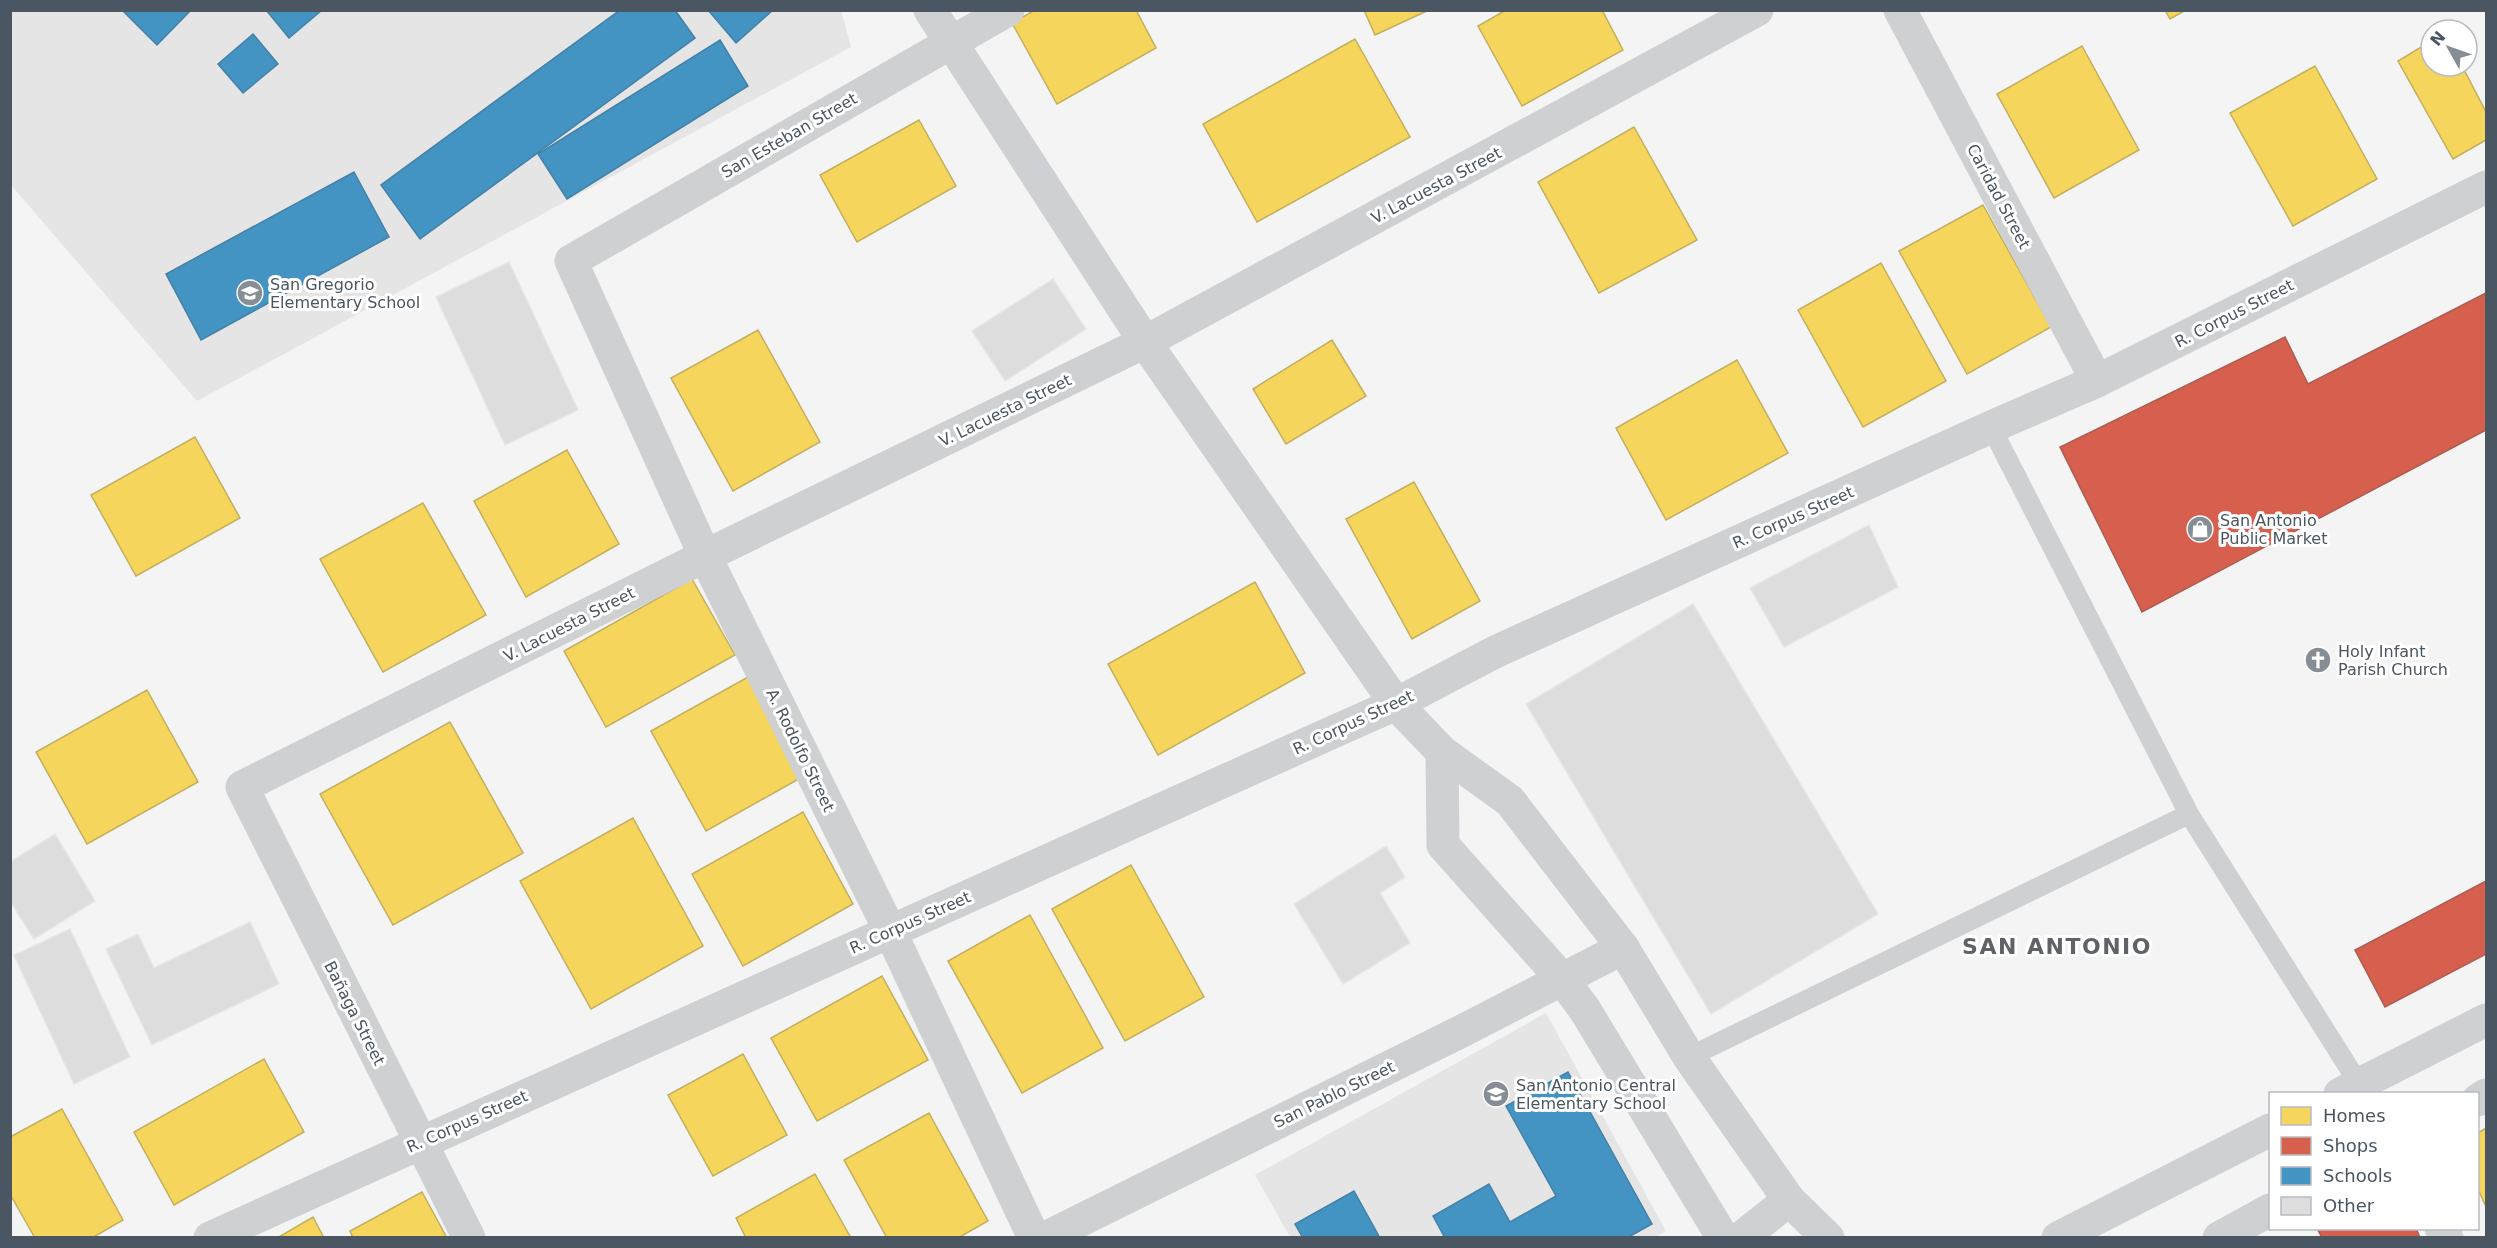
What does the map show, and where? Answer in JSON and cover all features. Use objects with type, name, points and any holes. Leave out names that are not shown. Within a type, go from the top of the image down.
[{"type":"main road","points":[[930,10],[1145,342],[1396,704],[1442,752],[1510,801],[1623,948],[1689,1057],[1789,1200],[1828,1238]]},
{"type":"main road","points":[[1442,752],[1443,845],[1563,980],[1585,1010],[1723,1238]]},
{"type":"main road","points":[[2354,1090],[2487,1020]]},
{"type":"main road","points":[[2058,1238],[2269,1131]]},
{"type":"main road","points":[[2218,1238],[2269,1211]]},
{"type":"street","name":"San Esteban Street","points":[[571,261],[1008,10]]},
{"type":"street","name":"V. Lacuesta Street","points":[[242,787],[705,556],[1145,342],[1757,10]]},
{"type":"street","name":"Caridad Street","points":[[1900,10],[2097,381]]},
{"type":"street","name":"R. Corpus Street","points":[[210,1238],[1396,704],[1495,652],[2097,381],[2487,187]]},
{"type":"street","name":"A. Rodolfo Street","points":[[571,261],[705,556],[890,931],[1034,1238]]},
{"type":"street","name":"Bañaga Street","points":[[242,787],[469,1238]]},
{"type":"street","name":"San Pablo Street","points":[[1045,1238],[1623,948]]},
{"type":"street","points":[[1741,1238],[1789,1200]]},
{"type":"lane","points":[[1991,427],[2189,814],[2354,1090]]},
{"type":"lane","points":[[1689,1057],[2189,814]]},
{"type":"shaded area","name":"San Gregorio Elementary School","points":[[841,10],[851,47],[197,401],[11,185],[10,11]]},
{"type":"shaded area","name":"San Antonio Central Elementary School","points":[[1546,1013],[1666,1231],[1654,1238],[1290,1237],[1255,1175]]},
{"type":"building: Homes","points":[[1035,10],[1136,10],[1156,48],[1057,104],[1012,23]]},
{"type":"building: Homes","points":[[1364,10],[1429,10],[1375,35]]},
{"type":"building: Homes","points":[[1506,10],[1602,10],[1623,50],[1522,106],[1478,26]]},
{"type":"building: Homes","points":[[2165,10],[2186,10],[2170,19]]},
{"type":"building: Homes","points":[[1355,39],[1410,137],[1257,222],[1203,124]]},
{"type":"building: Homes","points":[[2082,46],[2139,150],[2054,198],[1997,94]]},
{"type":"building: Homes","points":[[2419,48],[2419,78],[2468,78],[2486,112],[2486,140],[2453,159],[2398,61]]},
{"type":"building: Homes","points":[[2315,66],[2377,179],[2293,226],[2230,113]]},
{"type":"building: Homes","points":[[919,120],[956,186],[857,242],[820,175]]},
{"type":"building: Homes","points":[[1634,127],[1697,240],[1599,293],[1538,182]]},
{"type":"building: Homes","points":[[1983,205],[2051,327],[1967,374],[1899,251]]},
{"type":"building: Homes","points":[[1881,263],[1946,381],[1863,427],[1798,310]]},
{"type":"building: Homes","points":[[758,330],[820,442],[733,491],[671,378]]},
{"type":"building: Homes","points":[[1332,340],[1366,396],[1286,444],[1253,389]]},
{"type":"building: Homes","points":[[1737,360],[1788,453],[1666,520],[1616,428]]},
{"type":"building: Homes","points":[[195,437],[240,518],[136,576],[91,495]]},
{"type":"building: Homes","points":[[567,450],[619,544],[526,597],[474,501]]},
{"type":"building: Homes","points":[[1414,482],[1480,601],[1412,639],[1346,519]]},
{"type":"building: Homes","points":[[423,503],[486,615],[383,672],[320,559]]},
{"type":"building: Homes","points":[[692,579],[735,655],[606,727],[564,651]]},
{"type":"building: Homes","points":[[1255,582],[1305,673],[1158,755],[1108,664]]},
{"type":"building: Homes","points":[[748,677],[804,776],[706,831],[651,731]]},
{"type":"building: Homes","points":[[147,690],[198,782],[87,844],[36,752]]},
{"type":"building: Homes","points":[[450,722],[523,853],[393,925],[320,794]]},
{"type":"building: Homes","points":[[803,812],[853,904],[743,966],[692,874]]},
{"type":"building: Homes","points":[[633,818],[703,946],[591,1009],[520,881]]},
{"type":"building: Homes","points":[[1131,865],[1204,997],[1125,1041],[1052,909]]},
{"type":"building: Homes","points":[[1030,915],[1103,1048],[1022,1093],[948,961]]},
{"type":"building: Homes","points":[[882,976],[928,1060],[817,1121],[771,1038]]},
{"type":"building: Homes","points":[[743,1054],[787,1135],[713,1176],[668,1095]]},
{"type":"building: Homes","points":[[264,1059],[304,1132],[174,1205],[134,1132]]},
{"type":"building: Homes","points":[[62,1109],[123,1220],[92,1238],[35,1238],[10,1194],[10,1137]]},
{"type":"building: Homes","points":[[929,1113],[988,1221],[958,1238],[887,1238],[844,1160]]},
{"type":"building: Homes","points":[[2486,1128],[2486,1207],[2479,1191],[2479,1132]]},
{"type":"building: Homes","points":[[815,1174],[851,1238],[746,1238],[736,1218]]},
{"type":"building: Homes","points":[[422,1192],[447,1238],[353,1238],[350,1231]]},
{"type":"building: Homes","points":[[313,1217],[324,1238],[277,1238]]},
{"type":"building: Shops","name":"San Antonio Public Market","points":[[2486,293],[2486,430],[2142,612],[2060,447],[2285,337],[2308,384]]},
{"type":"building: Shops","points":[[2486,881],[2486,954],[2385,1007],[2355,950]]},
{"type":"building: Shops","points":[[2318,1230],[2417,1230],[2420,1238],[2322,1238]]},
{"type":"building: Schools","points":[[122,10],[188,10],[189,12],[157,45]]},
{"type":"building: Schools","points":[[266,10],[322,10],[289,38]]},
{"type":"building: Schools","points":[[620,10],[675,10],[695,38],[420,239],[381,185]]},
{"type":"building: Schools","points":[[708,10],[773,10],[736,43]]},
{"type":"building: Schools","points":[[253,34],[278,64],[243,93],[218,64]]},
{"type":"building: Schools","points":[[720,40],[748,86],[567,199],[538,154]]},
{"type":"building: Schools","points":[[354,172],[389,237],[201,340],[166,274]]},
{"type":"building: Schools","points":[[1568,1072],[1652,1224],[1627,1238],[1445,1238],[1433,1216],[1489,1184],[1510,1222],[1556,1196],[1506,1106]]},
{"type":"building: Schools","points":[[1354,1191],[1380,1238],[1303,1238],[1295,1224]]},
{"type":"building: Other","points":[[509,262],[578,410],[505,445],[436,297]]},
{"type":"building: Other","points":[[1053,279],[1086,329],[1005,381],[972,331]]},
{"type":"building: Other","points":[[1869,525],[1898,587],[1784,647],[1750,588]]},
{"type":"building: Other","points":[[1693,604],[1878,914],[1711,1014],[1526,704]]},
{"type":"building: Other","points":[[55,834],[95,901],[34,939],[10,901],[10,862]]},
{"type":"building: Other","points":[[1386,846],[1405,877],[1380,893],[1410,943],[1343,984],[1294,904]]},
{"type":"building: Other","points":[[250,922],[279,984],[152,1045],[106,949],[138,934],[154,968]]},
{"type":"building: Other","points":[[70,929],[130,1057],[74,1084],[14,955]]},
{"type":"place","name":"San Gregorio Elementary School","points":[[250,293]]},
{"type":"place","name":"San Antonio Public Market","points":[[2200,529]]},
{"type":"place","name":"Holy Infant Parish Church","points":[[2318,660]]},
{"type":"place","name":"San Antonio Central Elementary School","points":[[1496,1094]]},
{"type":"district","name":"SAN ANTONIO","points":[[2057,946]]}]
